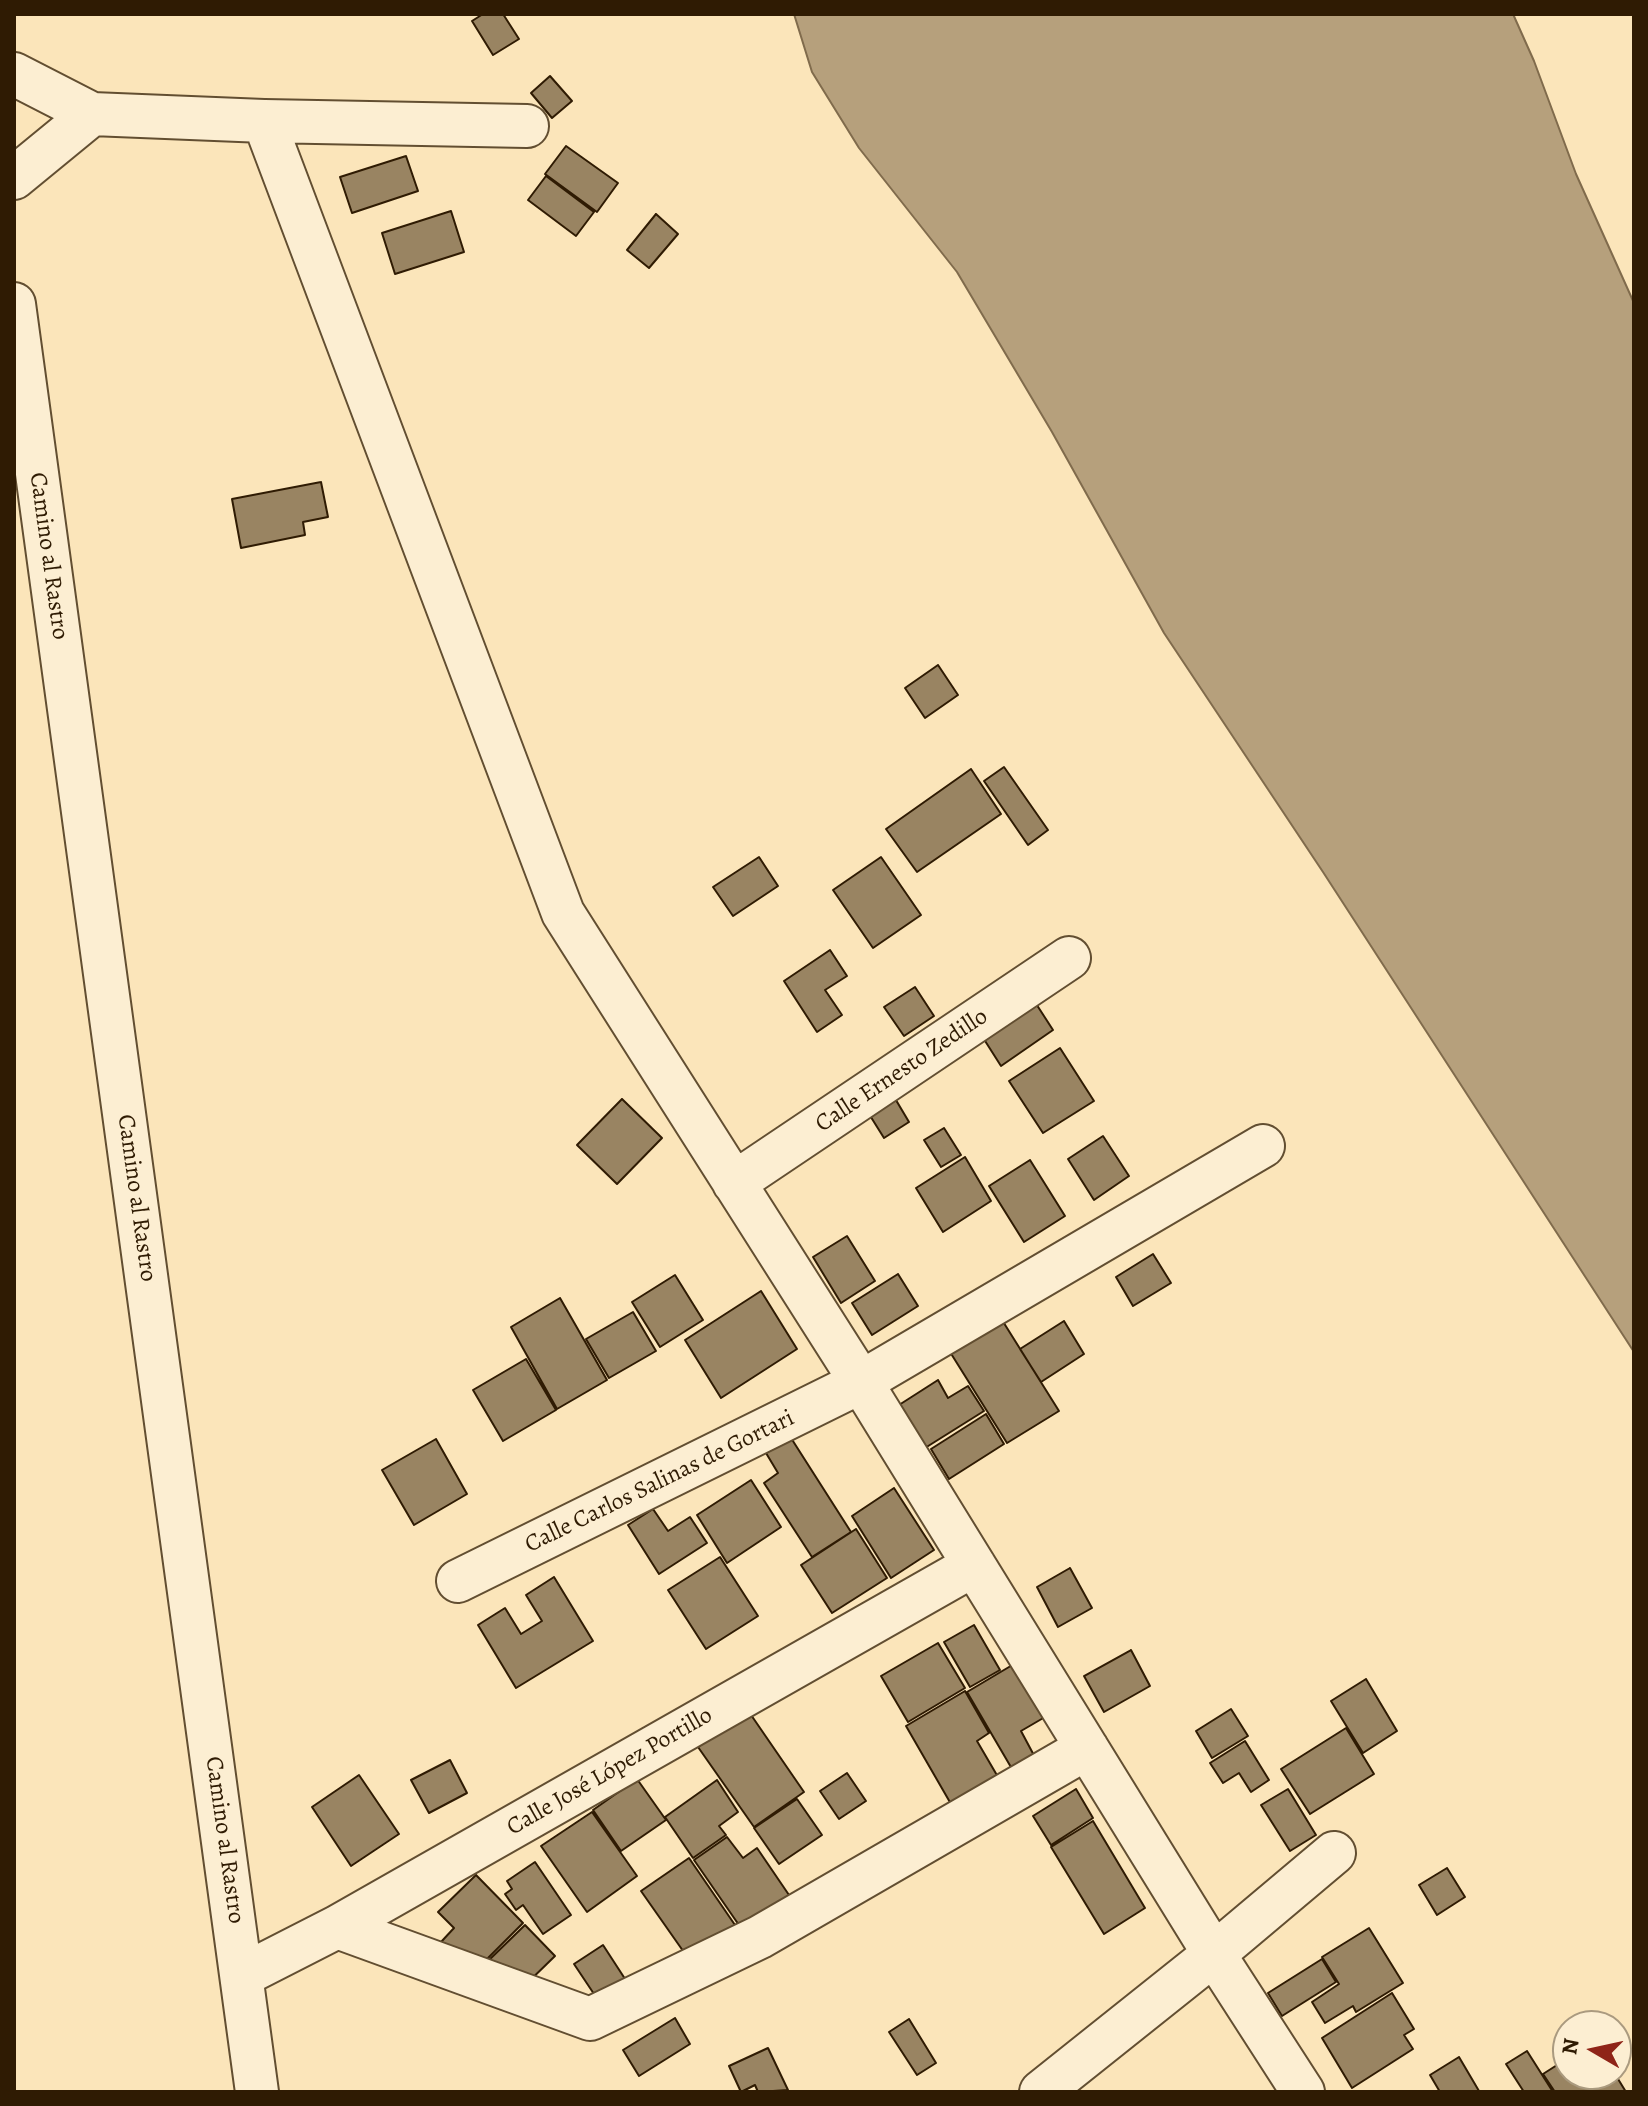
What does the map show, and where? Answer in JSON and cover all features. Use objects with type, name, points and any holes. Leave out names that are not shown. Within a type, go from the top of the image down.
[{"type":"street","points":[[14,74],[92,114],[527,126]]},
{"type":"street","points":[[14,178],[92,114]]},
{"type":"street","points":[[264,121],[563,913],[861,1382],[1214,1954],[1303,2092]]},
{"type":"street","name":"Camino al Rastro","points":[[14,304],[257,2092]]},
{"type":"street","name":"Calle Ernesto Zedillo","points":[[734,1183],[1069,958]]},
{"type":"street","name":"Calle Carlos Salinas de Gortari","points":[[458,1581],[861,1382],[1263,1146]]},
{"type":"street","name":"Calle José López Portillo","points":[[243,1975],[337,1927],[974,1565]]},
{"type":"street","points":[[337,1927],[590,2019],[760,1937],[1087,1748]]},
{"type":"street","points":[[1041,2092],[1214,1954],[1334,1853]]},
{"type":"shaded area","points":[[794,14],[1513,14],[1576,174],[1634,303],[1634,1352],[1164,633],[1052,432],[957,272],[859,148],[812,72]]},
{"type":"building","points":[[483,14],[503,14],[519,39],[493,55],[472,21]]},
{"type":"building","points":[[550,76],[572,101],[552,118],[531,93]]},
{"type":"building","points":[[566,146],[618,183],[597,212],[545,174]]},
{"type":"building","points":[[406,156],[418,191],[352,213],[340,177]]},
{"type":"building","points":[[546,176],[594,212],[576,236],[528,200]]},
{"type":"building","points":[[451,211],[464,252],[395,274],[382,233]]},
{"type":"building","points":[[656,214],[678,234],[649,268],[627,250]]},
{"type":"building","points":[[321,482],[328,517],[303,522],[305,535],[241,548],[232,499]]},
{"type":"building","points":[[938,665],[958,695],[925,718],[905,688]]},
{"type":"building","points":[[1004,767],[1048,830],[1028,845],[984,781]]},
{"type":"building","points":[[971,769],[1001,814],[917,872],[886,829]]},
{"type":"building","points":[[759,857],[778,886],[733,916],[713,887]]},
{"type":"building","points":[[881,857],[921,915],[873,948],[833,890]]},
{"type":"building","points":[[830,950],[847,976],[825,990],[842,1015],[817,1032],[784,981]]},
{"type":"building","points":[[915,987],[934,1016],[904,1036],[884,1007]]},
{"type":"building","points":[[1033,999],[1053,1030],[1001,1066],[980,1033]]},
{"type":"building","points":[[1060,1048],[1094,1101],[1043,1133],[1009,1081]]},
{"type":"building","points":[[890,1090],[909,1122],[884,1138],[864,1106]]},
{"type":"building","points":[[622,1099],[662,1138],[617,1184],[577,1145]]},
{"type":"building","points":[[944,1128],[961,1155],[941,1167],[924,1140]]},
{"type":"building","points":[[1103,1136],[1129,1176],[1094,1200],[1068,1159]]},
{"type":"building","points":[[965,1157],[991,1201],[943,1232],[916,1188]]},
{"type":"building","points":[[1030,1160],[1065,1216],[1024,1242],[989,1186]]},
{"type":"building","points":[[847,1236],[875,1281],[841,1303],[813,1257]]},
{"type":"building","points":[[1153,1254],[1171,1283],[1133,1306],[1116,1277]]},
{"type":"building","points":[[898,1274],[918,1306],[872,1335],[852,1303]]},
{"type":"building","points":[[675,1275],[703,1320],[660,1347],[632,1302]]},
{"type":"building","points":[[761,1291],[797,1349],[721,1398],[685,1340]]},
{"type":"building","points":[[560,1298],[607,1380],[557,1409],[511,1327]]},
{"type":"building","points":[[633,1312],[656,1351],[609,1378],[586,1339]]},
{"type":"building","points":[[1002,1320],[1059,1411],[1007,1443],[950,1352]]},
{"type":"building","points":[[1064,1321],[1084,1354],[1041,1382],[1020,1349]]},
{"type":"building","points":[[526,1359],[556,1410],[503,1441],[473,1390]]},
{"type":"building","points":[[938,1380],[948,1398],[968,1386],[984,1411],[925,1448],[899,1405]]},
{"type":"building","points":[[986,1414],[1004,1444],[949,1479],[931,1449]]},
{"type":"building","points":[[784,1427],[851,1532],[812,1557],[764,1483],[778,1473],[760,1443]]},
{"type":"building","points":[[436,1439],[467,1494],[414,1525],[382,1470]]},
{"type":"building","points":[[751,1480],[781,1527],[727,1563],[697,1515]]},
{"type":"building","points":[[894,1488],[934,1550],[891,1578],[852,1516]]},
{"type":"building","points":[[653,1509],[668,1531],[690,1517],[707,1543],[659,1574],[628,1525]]},
{"type":"building","points":[[856,1529],[887,1578],[832,1613],[801,1565]]},
{"type":"building","points":[[720,1557],[758,1616],[706,1649],[668,1590]]},
{"type":"building","points":[[1070,1568],[1092,1608],[1058,1627],[1037,1587]]},
{"type":"building","points":[[554,1577],[593,1641],[516,1688],[478,1625],[505,1608],[521,1634],[542,1621],[526,1595]]},
{"type":"building","points":[[974,1625],[1000,1670],[970,1687],[944,1642]]},
{"type":"building","points":[[938,1643],[965,1688],[908,1722],[881,1676]]},
{"type":"building","points":[[1131,1650],[1150,1686],[1104,1712],[1084,1676]]},
{"type":"building","points":[[1014,1664],[1045,1717],[1021,1731],[1037,1761],[1015,1774],[967,1692]]},
{"type":"building","points":[[1366,1679],[1397,1731],[1363,1753],[1331,1701]]},
{"type":"building","points":[[965,1691],[989,1733],[977,1741],[998,1777],[951,1804],[906,1726]]},
{"type":"building","points":[[1231,1709],[1248,1736],[1212,1758],[1196,1731]]},
{"type":"building","points":[[749,1712],[804,1792],[754,1827],[698,1747]]},
{"type":"building","points":[[1346,1728],[1374,1774],[1310,1814],[1281,1769]]},
{"type":"building","points":[[1245,1741],[1269,1780],[1251,1792],[1239,1773],[1223,1783],[1210,1763]]},
{"type":"building","points":[[450,1760],[467,1793],[429,1813],[411,1780]]},
{"type":"building","points":[[847,1773],[866,1801],[839,1819],[820,1791]]},
{"type":"building","points":[[359,1775],[399,1834],[351,1866],[312,1807]]},
{"type":"building","points":[[637,1779],[666,1820],[621,1851],[593,1810]]},
{"type":"building","points":[[717,1780],[738,1812],[719,1826],[726,1835],[693,1858],[665,1817]]},
{"type":"building","points":[[1076,1789],[1093,1818],[1051,1845],[1033,1816]]},
{"type":"building","points":[[1288,1789],[1316,1835],[1290,1851],[1261,1805]]},
{"type":"building","points":[[797,1799],[822,1835],[779,1864],[754,1828]]},
{"type":"building","points":[[592,1812],[637,1876],[587,1912],[541,1846]]},
{"type":"building","points":[[1093,1821],[1145,1908],[1104,1934],[1051,1847]]},
{"type":"building","points":[[727,1837],[743,1858],[757,1848],[789,1895],[741,1928],[694,1860]]},
{"type":"building","points":[[689,1858],[735,1925],[688,1958],[641,1891]]},
{"type":"building","points":[[535,1862],[571,1915],[543,1934],[523,1905],[516,1910],[505,1894],[512,1889],[507,1881]]},
{"type":"building","points":[[1447,1868],[1465,1897],[1437,1915],[1419,1885]]},
{"type":"building","points":[[476,1875],[523,1923],[472,1974],[441,1942],[454,1928],[438,1912]]},
{"type":"building","points":[[525,1925],[555,1956],[518,1992],[488,1961]]},
{"type":"building","points":[[1369,1928],[1403,1983],[1356,2012],[1353,2006],[1325,2023],[1312,2002],[1339,1984],[1322,1957]]},
{"type":"building","points":[[603,1945],[629,1985],[600,2003],[574,1964]]},
{"type":"building","points":[[1322,1959],[1336,1982],[1282,2016],[1268,1993]]},
{"type":"building","points":[[1392,1993],[1414,2029],[1404,2035],[1413,2049],[1352,2088],[1322,2038]]},
{"type":"building","points":[[675,2018],[690,2044],[639,2076],[623,2050]]},
{"type":"building","points":[[909,2019],[936,2063],[917,2075],[889,2032]]},
{"type":"building","points":[[768,2048],[788,2090],[758,2092],[755,2085],[741,2092],[729,2066]]},
{"type":"building","points":[[1527,2051],[1553,2092],[1524,2092],[1506,2064]]},
{"type":"building","points":[[1459,2057],[1479,2091],[1440,2092],[1430,2075]]},
{"type":"building","points":[[1552,2068],[1552,2088],[1543,2074]]},
{"type":"building","points":[[1554,2090],[1626,2092],[1555,2092]]}]
